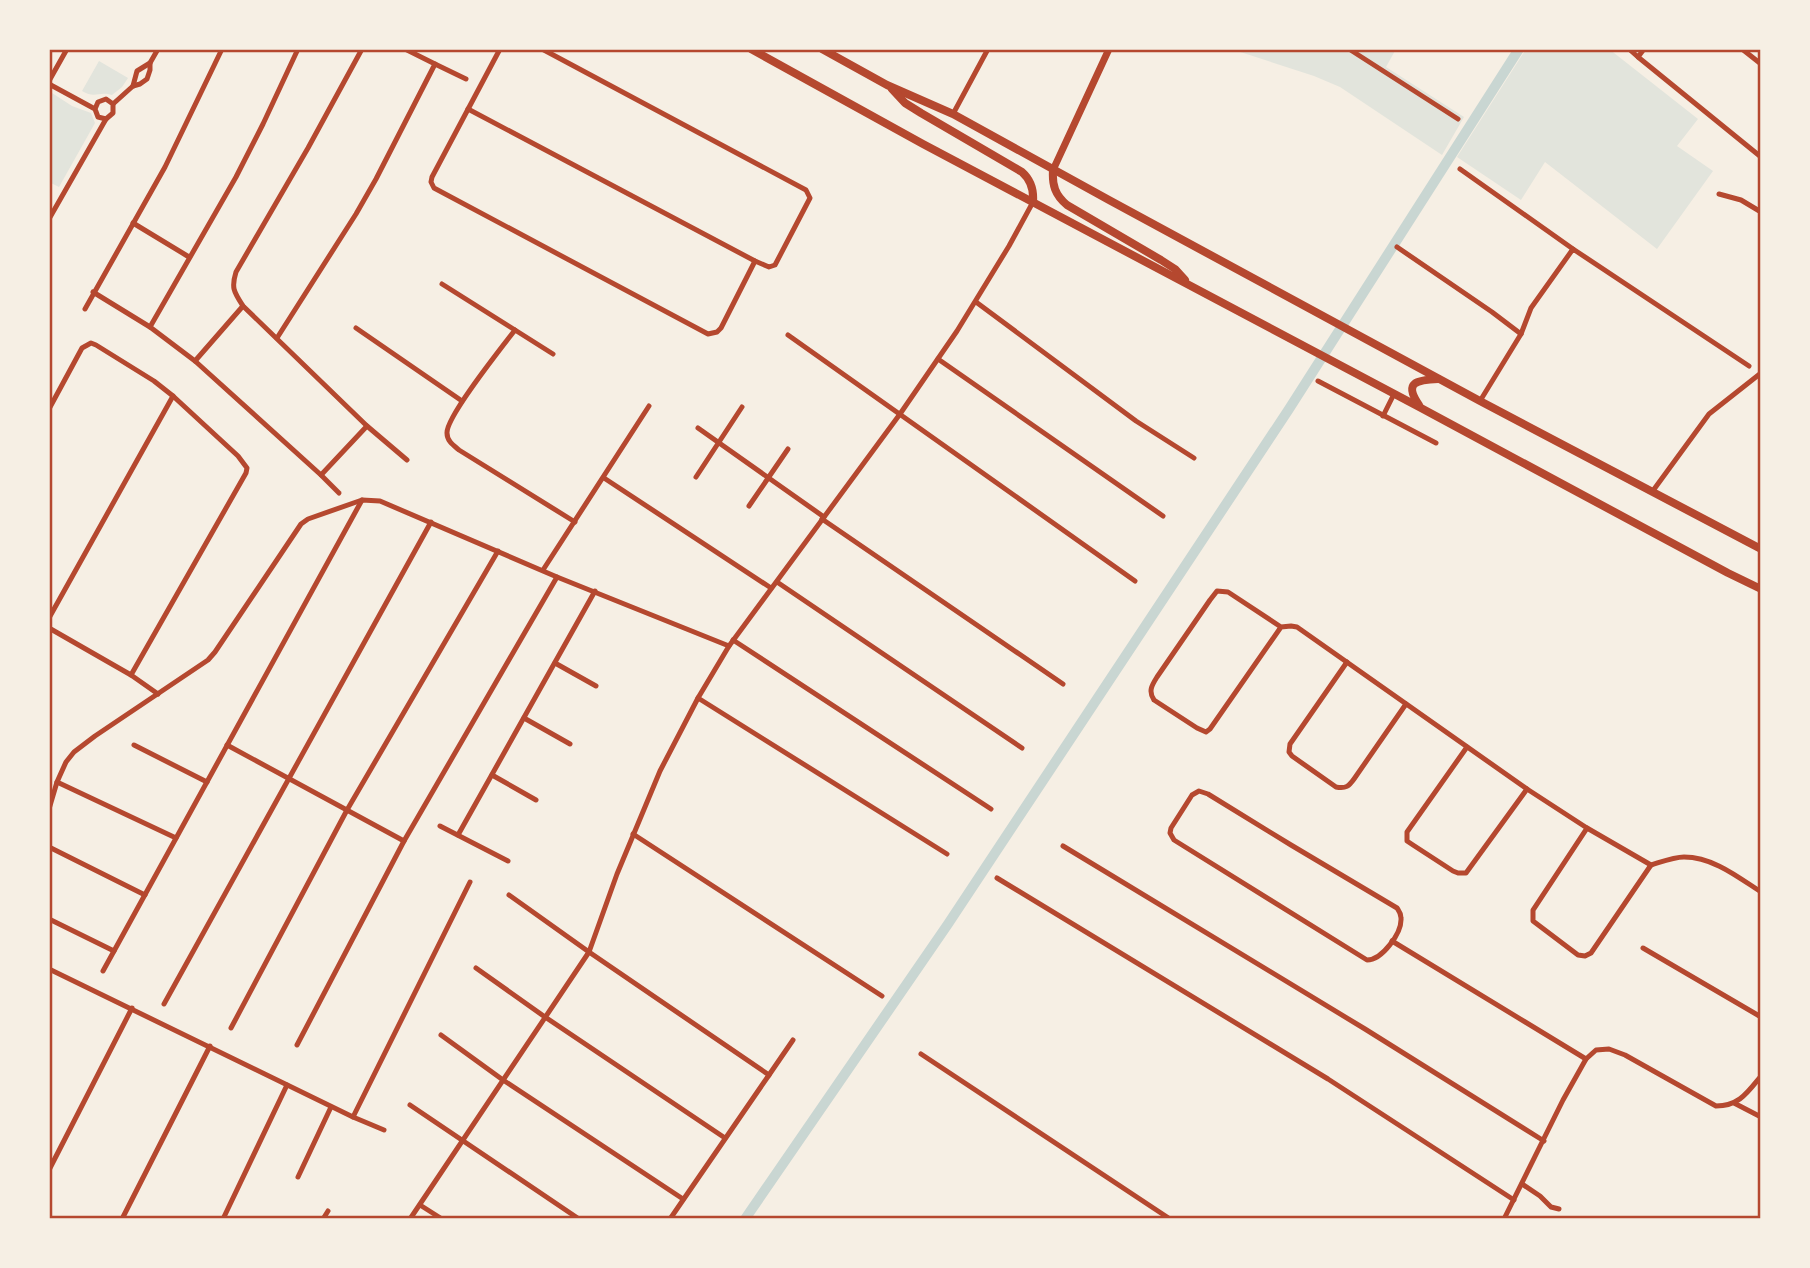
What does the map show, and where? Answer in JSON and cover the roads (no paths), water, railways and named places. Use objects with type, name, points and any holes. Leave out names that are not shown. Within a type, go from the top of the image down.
[{"type":"main road","points":[[751,49],[923,144],[1761,589]]},
{"type":"main road","points":[[822,49],[887,85],[953,114],[1439,379],[1761,549]]},
{"type":"main road","points":[[887,85],[905,103],[1022,172],[1032,184],[1033,202]]},
{"type":"main road","points":[[1053,170],[1054,189],[1060,200],[1175,269],[1189,284]]},
{"type":"main road","points":[[1421,408],[1412,393],[1415,382],[1421,379],[1439,379]]},
{"type":"main road","points":[[1749,583],[1761,583]]},
{"type":"street","points":[[67,49],[49,82],[95,109]]},
{"type":"street","points":[[133,86],[137,71],[150,63],[158,49]]},
{"type":"street","points":[[85,309],[165,167],[222,49]]},
{"type":"street","points":[[150,327],[242,166],[298,49]]},
{"type":"street","points":[[362,49],[236,272],[233,283],[234,292],[243,306],[367,426],[407,460]]},
{"type":"street","points":[[405,49],[466,79]]},
{"type":"street","points":[[500,49],[432,177],[432,185],[437,190],[708,334],[721,328],[755,261]]},
{"type":"street","points":[[468,109],[755,261],[769,267],[775,265],[810,198],[806,190],[542,49]]},
{"type":"street","points":[[953,114],[988,49]]},
{"type":"street","points":[[1053,170],[1109,49]]},
{"type":"street","points":[[1349,49],[1458,119]]},
{"type":"street","points":[[1629,49],[1761,157]]},
{"type":"street","points":[[1638,57],[1644,49]]},
{"type":"street","points":[[1742,49],[1761,64]]},
{"type":"street","points":[[49,219],[107,118],[113,113],[113,104],[133,86],[147,79],[150,63]]},
{"type":"street","points":[[277,338],[356,214],[435,64]]},
{"type":"street","points":[[107,118],[98,117],[95,105],[106,99],[113,104]]},
{"type":"street","points":[[1460,169],[1749,366]]},
{"type":"street","points":[[1720,194],[1741,200],[1761,212]]},
{"type":"street","points":[[410,1219],[589,952],[633,834],[672,746],[731,643],[938,359],[976,302],[1033,202]]},
{"type":"street","points":[[132,223],[189,257]]},
{"type":"street","points":[[1397,247],[1521,334]]},
{"type":"street","points":[[1480,401],[1521,334],[1531,307],[1573,248]]},
{"type":"street","points":[[442,284],[553,354]]},
{"type":"street","points":[[93,292],[150,327],[195,361],[339,493]]},
{"type":"street","points":[[976,302],[1105,399],[1194,458]]},
{"type":"street","points":[[195,361],[243,306]]},
{"type":"street","points":[[356,328],[462,401]]},
{"type":"street","points":[[514,330],[462,401],[447,427],[446,435],[450,443],[459,450],[575,522]]},
{"type":"street","points":[[788,335],[1135,581]]},
{"type":"street","points":[[49,409],[82,348],[91,343],[154,381],[173,396],[245,465],[246,473],[131,675]]},
{"type":"street","points":[[938,359],[1163,516]]},
{"type":"street","points":[[1652,492],[1709,414],[1760,375]]},
{"type":"street","points":[[1318,381],[1436,443]]},
{"type":"street","points":[[1383,416],[1394,394]]},
{"type":"street","points":[[49,618],[173,396]]},
{"type":"street","points":[[543,570],[649,406]]},
{"type":"street","points":[[695,477],[742,407]]},
{"type":"street","points":[[321,474],[367,426]]},
{"type":"street","points":[[698,428],[1063,684]]},
{"type":"street","points":[[748,506],[788,449]]},
{"type":"street","points":[[604,478],[771,588]]},
{"type":"street","points":[[103,971],[362,500]]},
{"type":"street","points":[[49,809],[57,782],[74,752],[208,660],[301,524],[362,500],[380,501],[557,577],[731,643],[991,809]]},
{"type":"street","points":[[164,1004],[431,522]]},
{"type":"street","points":[[231,1028],[347,810],[498,551]]},
{"type":"street","points":[[297,1045],[404,841],[557,577]]},
{"type":"street","points":[[777,582],[1022,748]]},
{"type":"street","points":[[458,835],[595,591]]},
{"type":"street","points":[[1281,627],[1206,732],[1151,695],[1150,690],[1157,677],[1217,591],[1228,592],[1281,627],[1297,627],[1527,789],[1651,865]]},
{"type":"street","points":[[49,628],[131,675],[158,694]]},
{"type":"street","points":[[1347,662],[1290,744],[1289,752],[1292,756],[1336,787],[1349,786],[1406,704]]},
{"type":"street","points":[[555,663],[596,686]]},
{"type":"street","points":[[698,698],[947,854]]},
{"type":"street","points":[[524,718],[570,744]]},
{"type":"street","points":[[227,745],[404,841]]},
{"type":"street","points":[[134,746],[207,782]]},
{"type":"street","points":[[1467,747],[1407,832],[1407,841],[1453,872],[1466,873],[1527,789]]},
{"type":"street","points":[[492,775],[536,800]]},
{"type":"street","points":[[57,782],[176,838]]},
{"type":"street","points":[[1199,791],[1208,794],[1396,908],[1402,919],[1392,941],[1378,957],[1367,960],[1181,846],[1171,836],[1171,828],[1192,795],[1199,791]]},
{"type":"street","points":[[440,826],[508,861]]},
{"type":"street","points":[[1587,828],[1533,909],[1532,916],[1536,924],[1581,956],[1591,953],[1651,865],[1683,857],[1700,860],[1719,865],[1761,892]]},
{"type":"street","points":[[633,834],[882,996]]},
{"type":"street","points":[[1063,846],[1544,1141]]},
{"type":"street","points":[[49,847],[145,895]]},
{"type":"street","points":[[997,878],[1328,1079],[1514,1200]]},
{"type":"street","points":[[353,1117],[470,882]]},
{"type":"street","points":[[509,895],[769,1075]]},
{"type":"street","points":[[49,919],[114,951]]},
{"type":"street","points":[[1392,941],[1586,1059]]},
{"type":"street","points":[[1643,948],[1761,1017]]},
{"type":"street","points":[[476,968],[725,1138]]},
{"type":"street","points":[[49,979],[51,970],[331,1107],[384,1130]]},
{"type":"street","points":[[49,1170],[132,1008]]},
{"type":"street","points":[[441,1035],[503,1080],[683,1199]]},
{"type":"street","points":[[670,1219],[793,1040]]},
{"type":"street","points":[[122,1219],[210,1046]]},
{"type":"street","points":[[1504,1219],[1563,1100],[1586,1059],[1596,1050],[1609,1049],[1625,1055],[1716,1105],[1729,1106],[1741,1099],[1761,1076]]},
{"type":"street","points":[[921,1054],[1170,1219]]},
{"type":"street","points":[[222,1219],[287,1085]]},
{"type":"street","points":[[1734,1103],[1761,1117]]},
{"type":"street","points":[[410,1105],[579,1219]]},
{"type":"street","points":[[298,1177],[331,1107]]},
{"type":"street","points":[[1522,1184],[1551,1207],[1559,1209]]},
{"type":"street","points":[[420,1205],[442,1219]]},
{"type":"street","points":[[323,1219],[328,1211]]},
{"type":"waterway","points":[[745,1219],[948,924],[1289,409],[1519,49]]}]
